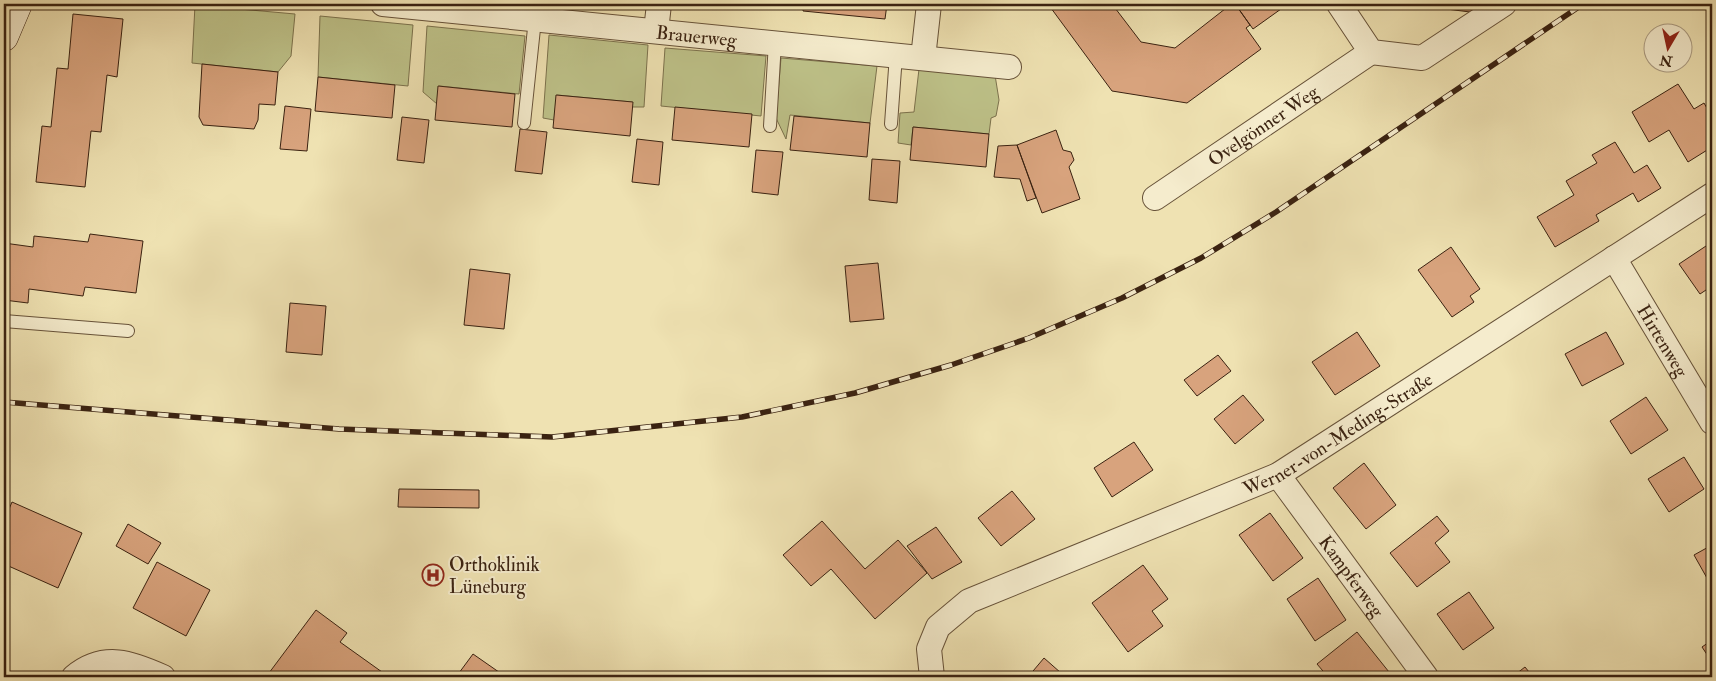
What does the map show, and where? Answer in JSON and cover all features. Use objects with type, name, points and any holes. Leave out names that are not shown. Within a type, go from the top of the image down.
[{"type":"street","points":[[4,36],[18,4]]},
{"type":"street","name":"Brauerweg","points":[[383,4],[775,42],[1009,68]]},
{"type":"street","points":[[656,31],[659,4]]},
{"type":"street","points":[[923,58],[929,4]]},
{"type":"street","points":[[1339,4],[1371,52],[1422,58],[1504,4]]},
{"type":"street","name":"Ovelgönner Weg","points":[[1155,198],[1371,52]]},
{"type":"street","name":"Werner-von-Meding-Straße","points":[[932,677],[929,648],[938,627],[969,601],[1278,475],[1712,196]]},
{"type":"street","name":"Hirtenweg","points":[[1614,258],[1712,422]]},
{"type":"street","name":"Kampferweg","points":[[1278,475],[1426,677]]},
{"type":"street","points":[[74,677],[104,662],[123,661],[163,677]]},
{"type":"lane","points":[[524,123],[535,19]]},
{"type":"lane","points":[[770,126],[775,42]]},
{"type":"lane","points":[[891,124],[896,55]]},
{"type":"lane","points":[[4,321],[128,331]]},
{"type":"green space","points":[[195,5],[295,14],[291,56],[278,72],[192,63]]},
{"type":"green space","points":[[320,16],[413,25],[408,86],[318,77]]},
{"type":"green space","points":[[427,26],[525,36],[519,94],[439,86],[437,104],[423,92]]},
{"type":"green space","points":[[549,35],[648,45],[644,107],[632,107],[632,102],[557,95],[554,120],[543,118]]},
{"type":"green space","points":[[665,48],[766,56],[761,116],[661,106]]},
{"type":"green space","points":[[781,58],[877,66],[870,123],[790,115],[786,139],[776,118]]},
{"type":"green space","points":[[919,69],[995,75],[999,100],[996,116],[991,118],[989,134],[913,127],[911,145],[898,143],[900,113],[914,112]]},
{"type":"building","points":[[804,4],[887,4],[885,19],[803,11]]},
{"type":"building","points":[[1048,4],[1112,4],[1141,42],[1175,48],[1230,5],[1232,9],[1236,5],[1250,25],[1246,28],[1261,49],[1187,103],[1112,91]]},
{"type":"building","points":[[1235,4],[1288,4],[1253,29]]},
{"type":"building","points":[[1407,4],[1491,4],[1478,13]]},
{"type":"building","points":[[73,14],[123,19],[117,77],[107,75],[101,132],[91,131],[85,187],[36,182],[42,126],[51,127],[57,68],[68,69]]},
{"type":"building","points":[[202,64],[278,72],[275,105],[259,104],[258,120],[254,129],[203,125],[199,117]]},
{"type":"building","points":[[318,77],[395,85],[392,118],[315,111]]},
{"type":"building","points":[[1678,84],[1694,109],[1704,103],[1712,117],[1712,147],[1688,162],[1669,130],[1649,142],[1632,112]]},
{"type":"building","points":[[438,86],[515,94],[512,127],[435,120]]},
{"type":"building","points":[[556,95],[633,102],[630,136],[553,128]]},
{"type":"building","points":[[285,106],[311,109],[307,151],[280,149]]},
{"type":"building","points":[[675,107],[752,114],[749,147],[672,140]]},
{"type":"building","points":[[794,116],[870,123],[867,157],[790,150]]},
{"type":"building","points":[[402,117],[429,120],[424,163],[397,160]]},
{"type":"building","points":[[913,127],[989,134],[986,167],[910,160]]},
{"type":"building","points":[[520,129],[547,132],[542,174],[515,171]]},
{"type":"building","points":[[1056,130],[1063,150],[1071,152],[1074,160],[1069,167],[1080,199],[1042,213],[1017,145]]},
{"type":"building","points":[[637,139],[663,142],[659,185],[632,182]]},
{"type":"building","points":[[1615,142],[1634,173],[1647,165],[1661,188],[1638,202],[1633,193],[1596,215],[1599,221],[1555,247],[1537,217],[1574,195],[1566,181],[1597,163],[1592,155]]},
{"type":"building","points":[[1017,145],[1036,198],[1027,201],[1020,179],[994,177],[998,146]]},
{"type":"building","points":[[756,150],[783,152],[778,195],[752,192]]},
{"type":"building","points":[[872,159],[900,161],[897,203],[869,200]]},
{"type":"building","points":[[90,234],[143,241],[136,293],[85,287],[83,296],[29,289],[28,303],[4,300],[4,243],[33,247],[34,236],[88,242]]},
{"type":"building","points":[[1712,242],[1712,286],[1700,294],[1679,264]]},
{"type":"building","points":[[1451,247],[1480,289],[1470,296],[1474,302],[1452,317],[1418,270]]},
{"type":"building","points":[[878,263],[884,319],[850,322],[845,266]]},
{"type":"building","points":[[470,269],[510,274],[504,329],[464,325]]},
{"type":"building","points":[[290,303],[326,306],[322,355],[286,352]]},
{"type":"building","points":[[1357,332],[1380,366],[1335,395],[1312,362]]},
{"type":"building","points":[[1606,332],[1624,364],[1582,386],[1565,354]]},
{"type":"building","points":[[1218,355],[1231,371],[1197,396],[1184,380]]},
{"type":"building","points":[[1243,395],[1264,420],[1235,444],[1214,419]]},
{"type":"building","points":[[1646,397],[1668,430],[1631,454],[1610,421]]},
{"type":"building","points":[[1134,442],[1153,470],[1112,497],[1094,468]]},
{"type":"building","points":[[1684,457],[1704,489],[1669,512],[1648,479]]},
{"type":"building","points":[[1364,463],[1396,505],[1366,529],[1333,488]]},
{"type":"building","points":[[399,489],[479,490],[479,508],[398,507]]},
{"type":"building","points":[[1012,491],[1035,519],[1001,546],[978,518]]},
{"type":"building","points":[[12,502],[82,533],[58,588],[4,564],[4,521]]},
{"type":"building","points":[[1270,513],[1303,558],[1273,581],[1239,535]]},
{"type":"building","points":[[1437,516],[1449,531],[1435,543],[1450,562],[1417,587],[1390,553]]},
{"type":"building","points":[[822,521],[865,569],[898,540],[927,573],[875,619],[831,569],[811,586],[783,555]]},
{"type":"building","points":[[128,524],[161,543],[148,564],[116,546]]},
{"type":"building","points":[[936,527],[962,562],[932,579],[907,546]]},
{"type":"building","points":[[1712,545],[1712,587],[1694,555]]},
{"type":"building","points":[[157,562],[210,590],[186,636],[133,608]]},
{"type":"building","points":[[1143,565],[1168,599],[1152,611],[1163,626],[1128,652],[1092,603]]},
{"type":"building","points":[[1318,578],[1346,620],[1315,641],[1287,599]]},
{"type":"building","points":[[1469,592],[1494,628],[1463,650],[1437,614]]},
{"type":"building","points":[[316,610],[347,633],[340,642],[389,677],[266,677]]},
{"type":"building","points":[[1357,632],[1393,677],[1328,677],[1317,664]]},
{"type":"building","points":[[1712,640],[1712,662],[1702,647]]},
{"type":"building","points":[[473,654],[506,677],[456,677]]},
{"type":"building","points":[[1044,658],[1061,673],[1067,677],[1028,677]]},
{"type":"building","points":[[1525,667],[1533,677],[1512,677]]},
{"type":"railway","points":[[4,402],[339,429],[552,437],[742,417],[855,393],[951,365],[1029,338],[1122,298],[1201,258],[1276,212],[1583,4]]},
{"type":"place","name":"Orthoklinik Lüneburg","points":[[433,575]]}]
